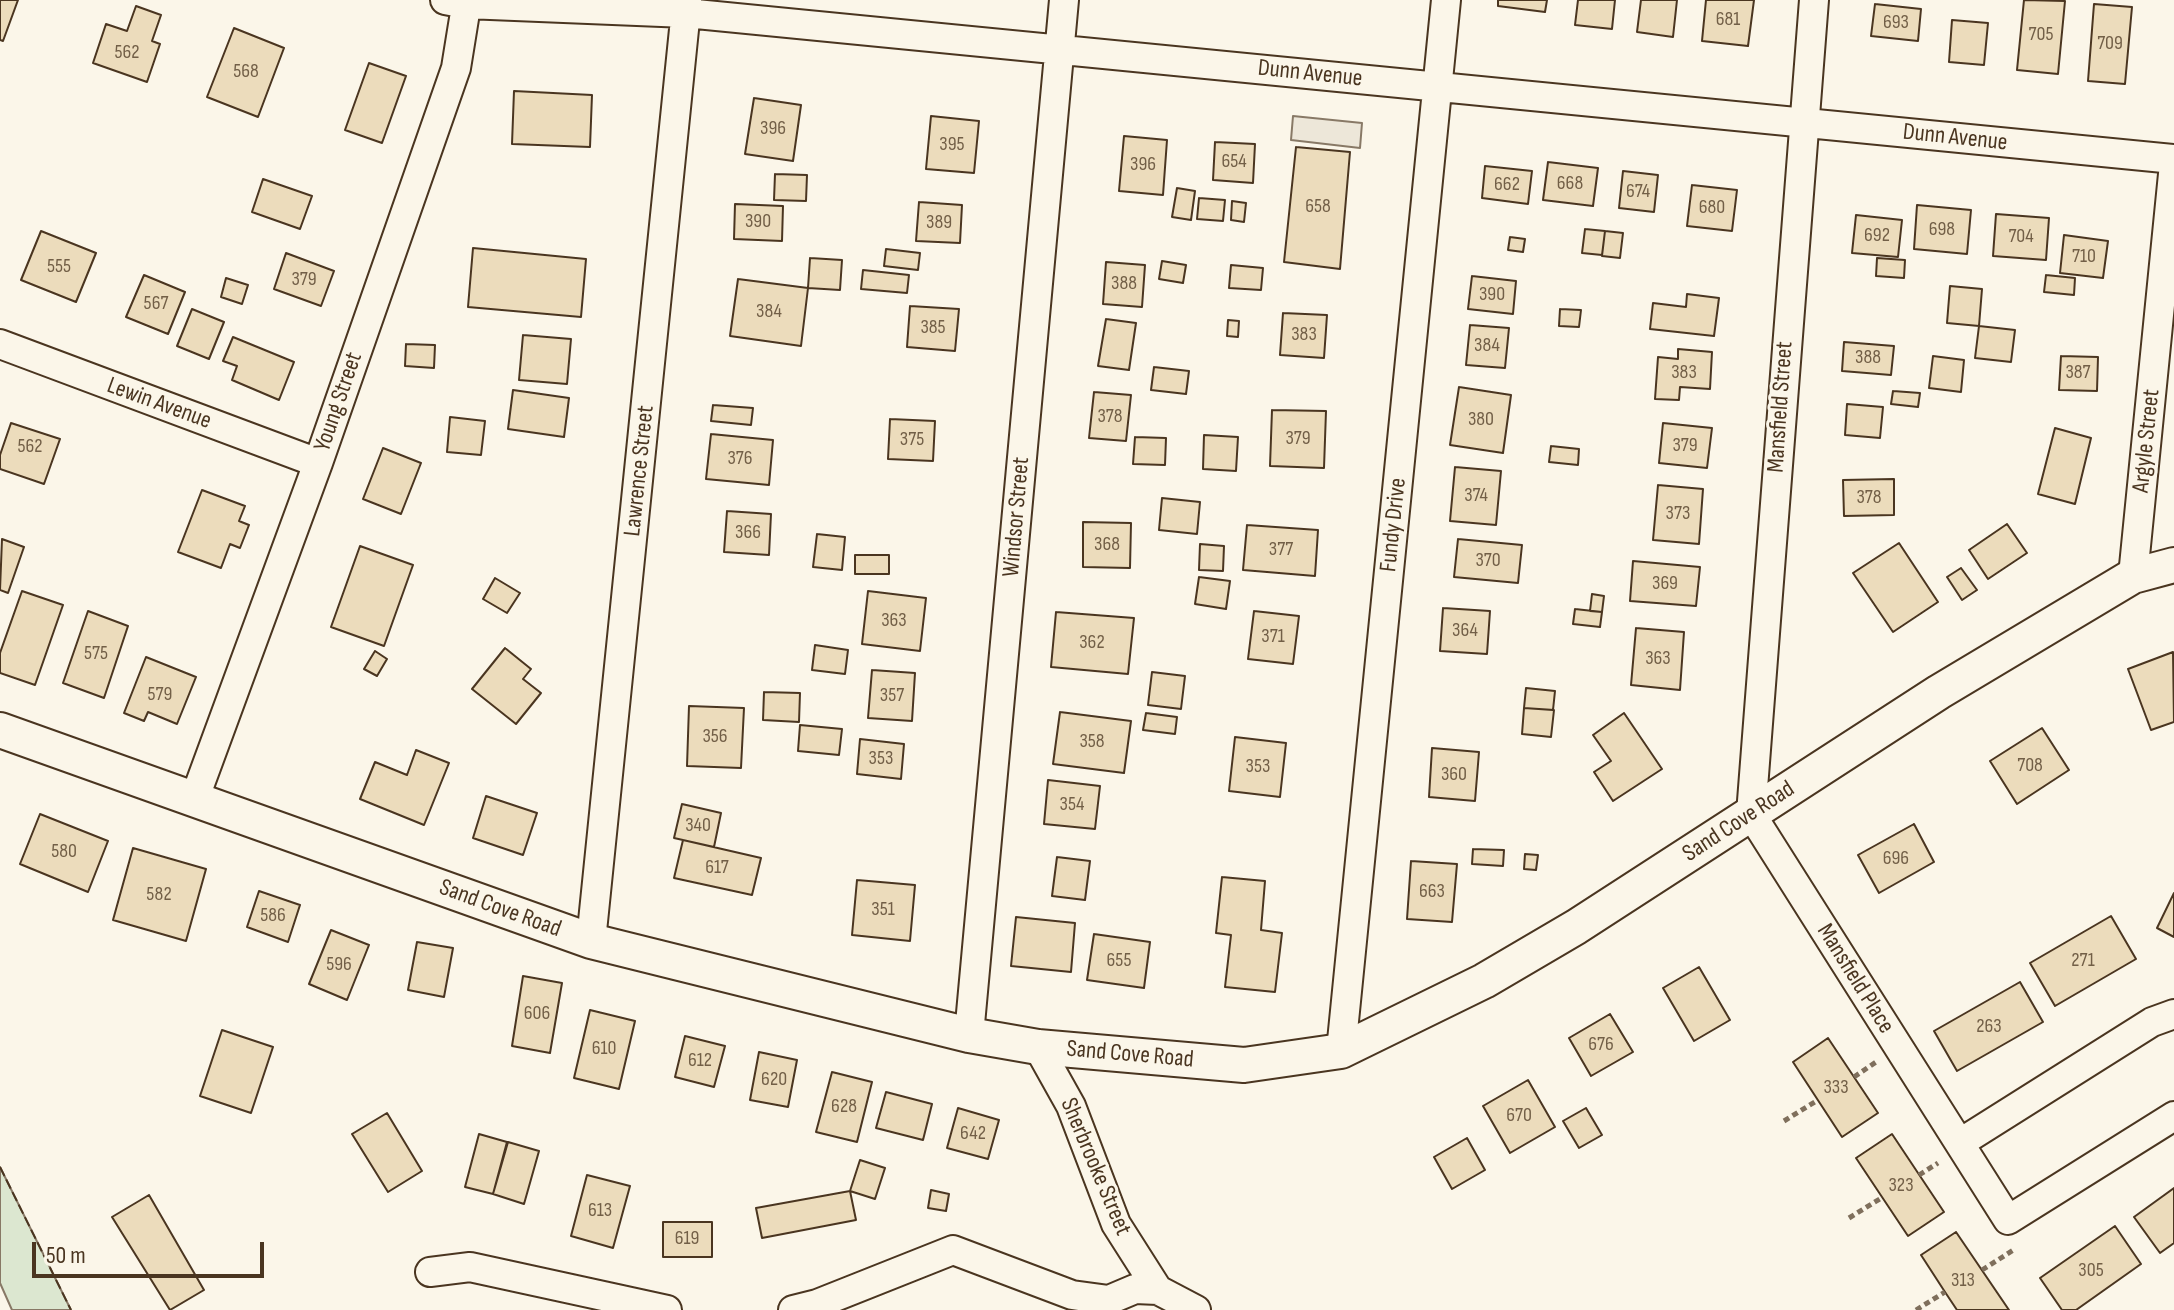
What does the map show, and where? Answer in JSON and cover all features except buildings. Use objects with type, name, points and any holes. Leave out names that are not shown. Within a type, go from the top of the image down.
[{"type":"street","name":"Windsor Street","points":[[969,1035],[1064,0]]},
{"type":"street","name":"Fundy Drive","points":[[1341,1051],[1446,0]]},
{"type":"street","name":"Mansfield Street","points":[[1751,814],[1814,0]]},
{"type":"street","name":"Dunn Avenue","points":[[460,1],[687,7],[1060,50],[2174,162]]},
{"type":"street","name":"Young Street","points":[[194,800],[318,463],[456,68],[460,1]]},
{"type":"street","name":"Lawrence Street","points":[[591,941],[687,7]]},
{"type":"street","name":"Argyle Street","points":[[2133,576],[2174,162]]},
{"type":"street","name":"Lewin Avenue","points":[[0,344],[318,463]]},
{"type":"street","name":"Sand Cove Road","points":[[0,730],[591,941],[969,1035],[1038,1047],[1244,1065],[1341,1051],[1523,958],[1939,692],[2133,576],[2174,565]]},
{"type":"street","name":"Mansfield Place","points":[[1751,814],[2008,1220],[2174,1116]]},
{"type":"street","points":[[1960,1143],[2152,1022],[2174,1014]]},
{"type":"street","name":"Sherbrooke Street","points":[[1038,1047],[1071,1106],[1116,1224],[1158,1290],[1196,1310]]},
{"type":"street","points":[[793,1310],[817,1304],[953,1250],[1072,1295],[1109,1300],[1135,1289],[1158,1290]]},
{"type":"street","points":[[430,1272],[470,1267],[667,1310]]},
{"type":"path","points":[[1784,1121],[1818,1100]]},
{"type":"path","points":[[1849,1218],[1883,1197]]},
{"type":"path","points":[[1982,1270],[2019,1246]]},
{"type":"path","points":[[1916,1310],[1945,1292]]},
{"type":"green space","points":[[0,1167],[71,1310],[12,1310],[0,1283]]},
{"type":"shaded area","points":[[1293,116],[1362,123],[1360,148],[1291,140]]},
{"type":"fence","points":[[0,1167],[71,1310]]}]
